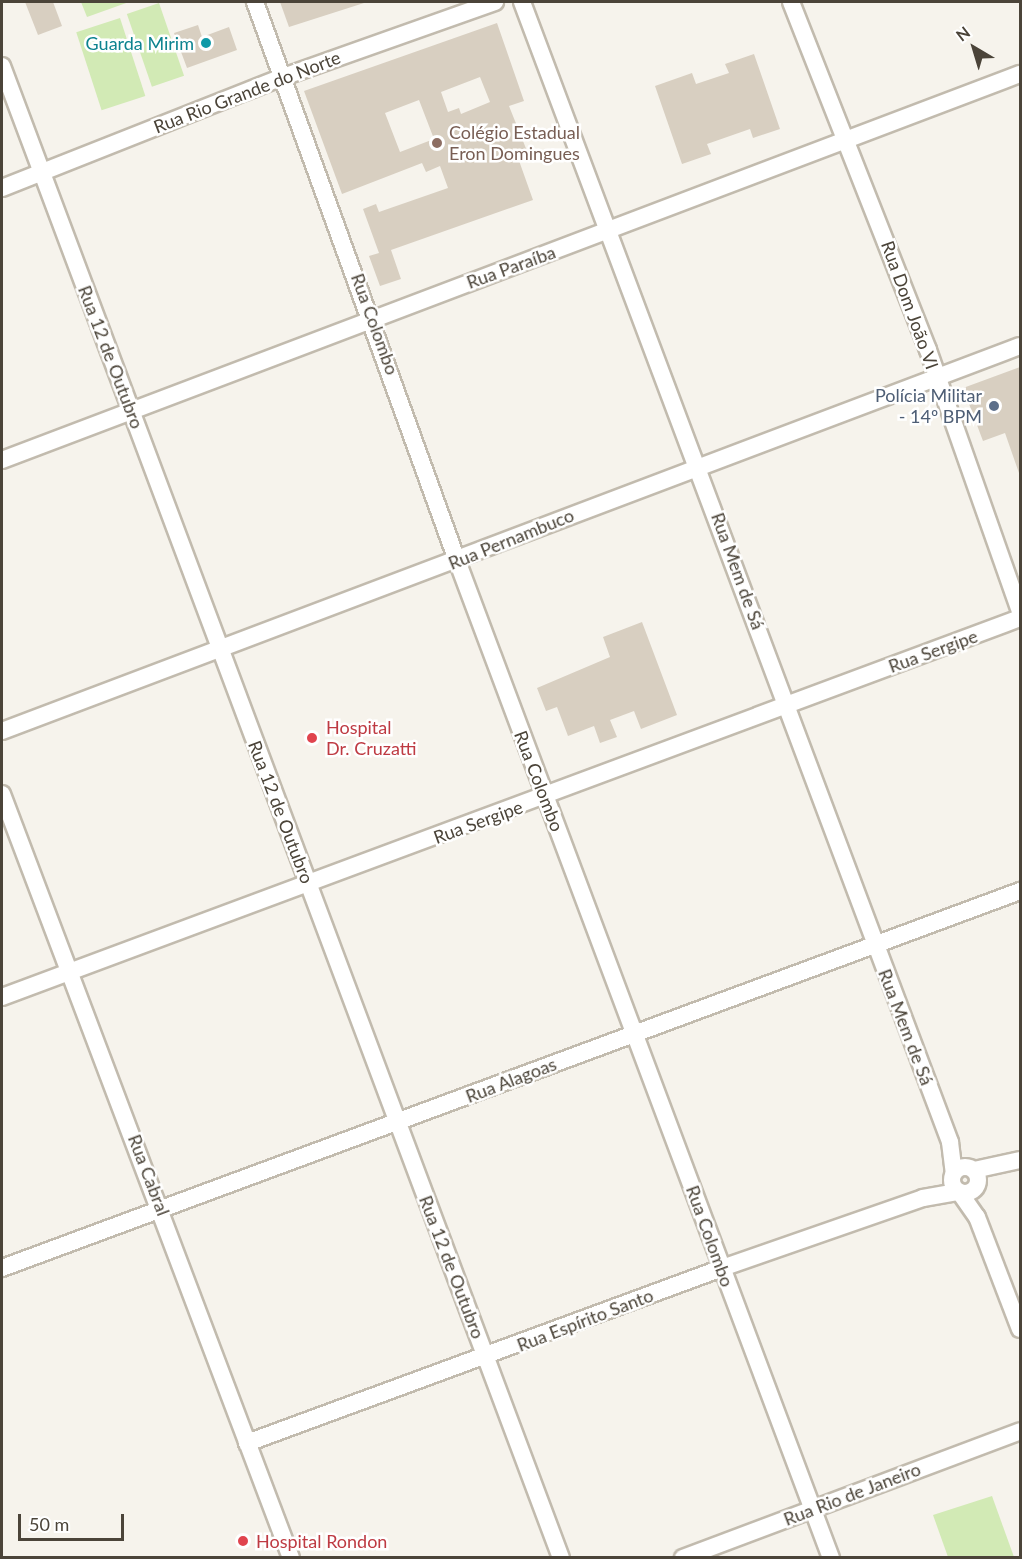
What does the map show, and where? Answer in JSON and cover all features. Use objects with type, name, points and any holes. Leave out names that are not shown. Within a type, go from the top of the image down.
[{"type":"street","name":"Rua Colombo","points":[[255,2],[373,317],[457,560],[831,1557]]},
{"type":"street","name":"Rua Rio Grande do Norte","points":[[2,188],[284,77],[495,2]]},
{"type":"street","name":"Rua Mem de Sá","points":[[522,2],[698,464],[965,1181]]},
{"type":"street","name":"Rua Dom João VI","points":[[791,2],[848,141],[937,376],[1020,611]]},
{"type":"street","name":"Rua 12 de Outubro","points":[[2,66],[561,1557]]},
{"type":"street","name":"Rua Paraíba","points":[[2,460],[132,412],[373,317],[848,141],[1020,74]]},
{"type":"street","name":"Rua Pernambuco","points":[[2,731],[457,560],[698,464],[1020,346]]},
{"type":"street","name":"Rua Sergipe","points":[[2,997],[546,797],[1020,618]]},
{"type":"street","name":"Rua Cabral","points":[[2,794],[162,1209],[291,1557]]},
{"type":"street","name":"Rua Alagoas","points":[[2,1268],[398,1123],[635,1033],[877,948],[1020,891]]},
{"type":"street","name":"Rua Espírito Santo","points":[[247,1443],[486,1358],[722,1268],[923,1198],[1020,1160]]},
{"type":"street","points":[[965,1181],[1020,1329]]},
{"type":"street","name":"Rua Rio de Janeiro","points":[[683,1557],[1020,1431]]},
{"type":"green space","points":[[81,2],[129,2],[87,17]]},
{"type":"green space","points":[[159,3],[184,76],[152,87],[127,14]]},
{"type":"green space","points":[[120,18],[145,96],[102,110],[76,32]]},
{"type":"green space","points":[[992,1496],[1014,1557],[948,1557],[933,1515]]},
{"type":"building","points":[[25,2],[53,2],[62,26],[38,35]]},
{"type":"building","points":[[280,2],[364,2],[364,3],[289,27]]},
{"type":"building","name":"Colégio Estadual Eron Domingues","points":[[497,23],[524,101],[509,106],[527,151],[517,155],[533,200],[391,250],[401,279],[380,286],[369,256],[379,253],[363,209],[376,204],[379,212],[448,188],[440,166],[426,172],[422,163],[342,194],[304,91]],"holes":[[[480,77],[490,102],[461,114],[459,108],[448,112],[441,92]],[[419,100],[434,139],[400,152],[385,113]]]},
{"type":"building","name":"Guarda Mirim","points":[[198,25],[202,37],[229,27],[237,50],[187,68],[174,33]]},
{"type":"building","points":[[754,54],[780,129],[753,138],[750,129],[707,144],[711,154],[682,164],[655,86],[692,73],[696,84],[729,73],[725,64]]},
{"type":"building","name":"Polícia Militar - 14º BPM","points":[[1020,367],[1019,473],[1005,433],[983,441],[963,388]]},
{"type":"building","points":[[642,622],[677,715],[641,729],[634,711],[610,720],[617,737],[600,743],[594,726],[568,736],[557,707],[546,711],[537,688],[610,657],[603,637]]},
{"type":"place","name":"Guarda Mirim","points":[[206,43]]},
{"type":"place","name":"Colégio Estadual Eron Domingues","points":[[437,143]]},
{"type":"place","name":"Polícia Militar - 14º BPM","points":[[994,406]]},
{"type":"place","name":"Hospital Dr. Cruzatti","points":[[312,738]]},
{"type":"place","name":"Hospital Rondon","points":[[243,1541]]}]
